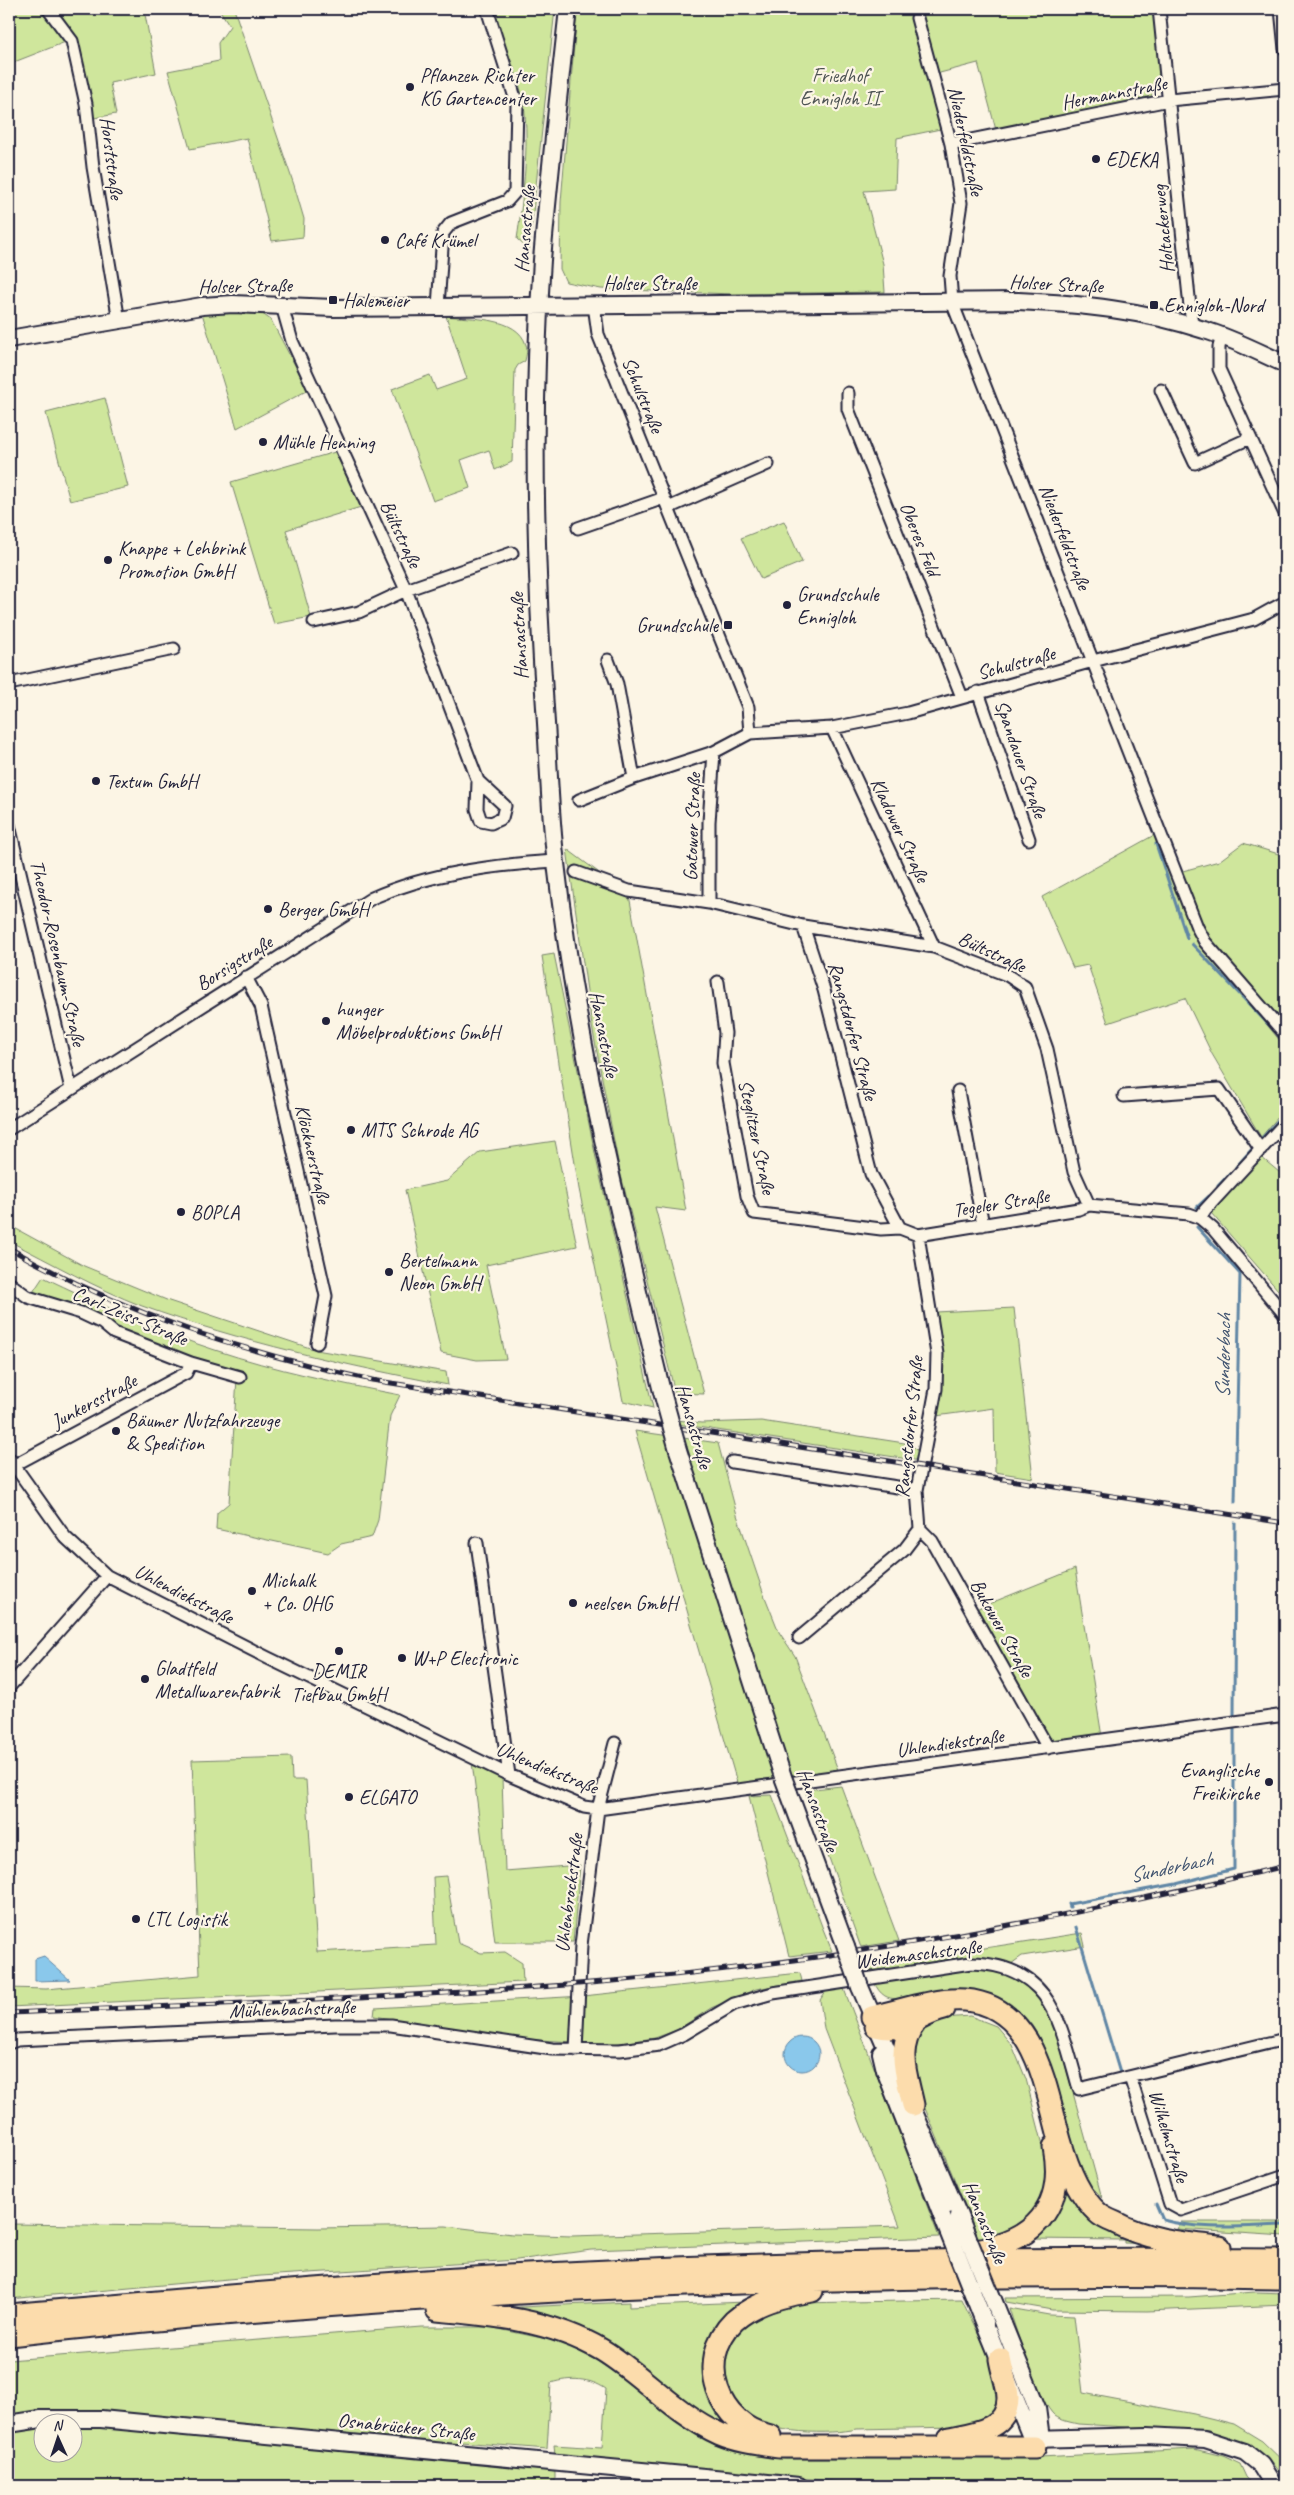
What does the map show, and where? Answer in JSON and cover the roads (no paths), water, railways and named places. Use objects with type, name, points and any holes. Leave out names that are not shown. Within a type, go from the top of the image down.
[{"type":"highway","points":[[874,2021],[927,2004],[964,2000],[981,2003],[999,2011],[1013,2021],[1031,2046],[1064,2155],[1077,2186],[1098,2214],[1133,2233],[1175,2242],[1285,2254]]},
{"type":"highway","points":[[874,2021],[889,2029],[899,2029],[938,2011],[955,2007],[976,2008],[994,2015],[1007,2025],[1020,2039],[1028,2056],[1052,2137],[1057,2168],[1056,2188],[1047,2212],[1035,2227],[1013,2241],[994,2248],[887,2260]]},
{"type":"highway","points":[[913,2105],[904,2063],[903,2045],[915,2023]]},
{"type":"highway","points":[[9,2315],[459,2278],[887,2260],[1285,2260]]},
{"type":"highway","points":[[9,2335],[191,2317],[367,2303],[734,2283],[911,2279],[1285,2278]]},
{"type":"highway","points":[[911,2279],[796,2293],[757,2305],[734,2321],[722,2336],[714,2356],[714,2375],[718,2394],[727,2410],[743,2425],[763,2435],[786,2439],[939,2439],[1036,2442]]},
{"type":"highway","points":[[367,2303],[493,2314],[535,2322],[566,2332],[602,2350],[684,2413],[720,2434],[749,2443],[779,2447],[1036,2442]]},
{"type":"highway","points":[[939,2439],[981,2432],[995,2425],[1005,2413],[1008,2397],[1000,2359]]},
{"type":"main road","name":"Hansastraße","points":[[568,9],[542,260],[536,439],[536,550],[541,660],[555,861],[573,986],[607,1162],[662,1392],[678,1450],[783,1777],[860,1986],[913,2105],[1037,2408],[1036,2442]]},
{"type":"main road","name":"Holser Straße","points":[[9,338],[202,306],[233,304],[334,308],[952,302],[1075,304],[1115,308],[1192,326],[1222,336],[1285,364]]},
{"type":"main road","name":"Hansastraße","points":[[874,2021],[884,2070],[985,2324],[1036,2442]]},
{"type":"main road","name":"Osnabrücker Straße","points":[[9,2424],[41,2419],[102,2419],[799,2486]]},
{"type":"main road","points":[[1036,2442],[1178,2443],[1205,2439],[1245,2452],[1261,2465],[1274,2486]]},
{"type":"street","name":"Horststraße","points":[[48,9],[72,41],[84,95],[92,167],[118,321]]},
{"type":"street","points":[[438,307],[443,233],[450,223],[506,201],[515,192],[516,104],[487,9]]},
{"type":"street","name":"Holtackerweg","points":[[1159,9],[1192,326]]},
{"type":"street","points":[[1281,9],[1285,49]]},
{"type":"street","name":"Niederfeldstraße","points":[[917,18],[951,144],[961,204],[950,276],[952,302],[1202,938],[1285,1034]]},
{"type":"street","name":"Hermannstraße","points":[[951,144],[1168,100],[1285,88]]},
{"type":"street","name":"Schulstraße","points":[[594,305],[598,334],[748,707],[750,733]]},
{"type":"street","name":"Bültstraße","points":[[282,306],[292,341],[406,590],[478,781]]},
{"type":"street","points":[[1222,336],[1219,347],[1219,369],[1285,514]]},
{"type":"street","points":[[1161,390],[1195,463],[1250,438]]},
{"type":"street","name":"Oberes Feld","points":[[848,393],[848,408],[962,697]]},
{"type":"street","points":[[578,528],[666,503],[768,464]]},
{"type":"street","points":[[314,622],[359,612],[406,590],[512,553]]},
{"type":"street","name":"Schulstraße","points":[[726,745],[750,733],[832,728],[908,713],[978,692],[1254,619],[1285,602]]},
{"type":"street","points":[[9,684],[174,649]]},
{"type":"street","points":[[608,660],[617,684],[634,778]]},
{"type":"street","name":"Spandauer Straße","points":[[978,692],[1029,839]]},
{"type":"street","name":"Kladower Straße","points":[[832,728],[934,946]]},
{"type":"street","name":"Gatower Straße","points":[[578,800],[634,778],[714,752],[726,745]]},
{"type":"street","name":"Gatower Straße","points":[[709,903],[709,822],[714,752]]},
{"type":"street","name":"Theodor-Rosenbaum-Straße","points":[[9,825],[71,1089]]},
{"type":"street","name":"Borsigstraße","points":[[9,1129],[372,898],[396,888],[501,865],[555,861]]},
{"type":"street","name":"Bültstraße","points":[[576,872],[629,891],[709,903],[803,926],[934,946],[1007,975],[1025,987],[1047,1049],[1074,1172],[1089,1205]]},
{"type":"street","name":"Rangstdorfer Straße","points":[[803,926],[824,990],[871,1174],[900,1228]]},
{"type":"street","name":"Klöcknerstraße","points":[[246,977],[261,1006],[326,1296],[317,1343]]},
{"type":"street","name":"Steglitzer Straße","points":[[718,982],[725,1033],[723,1063],[747,1196],[754,1213],[882,1230],[900,1228]]},
{"type":"street","points":[[1124,1096],[1219,1089],[1261,1150]]},
{"type":"street","points":[[958,1091],[983,1224]]},
{"type":"street","points":[[1200,1218],[1205,1210],[1285,1123]]},
{"type":"street","points":[[1089,1205],[1189,1214],[1200,1218],[1213,1229],[1285,1314]]},
{"type":"street","name":"Tegeler Straße","points":[[918,1235],[1079,1209],[1089,1205]]},
{"type":"street","points":[[900,1228],[918,1235]]},
{"type":"street","name":"Rangstdorfer Straße","points":[[918,1235],[937,1354],[936,1389],[917,1490],[920,1529]]},
{"type":"street","name":"Carl-Zeiss-Straße","points":[[9,1283],[28,1297],[81,1313],[102,1323],[114,1334],[192,1363],[240,1377]]},
{"type":"street","name":"Junkersstraße","points":[[10,1464],[186,1374],[192,1363]]},
{"type":"street","points":[[732,1462],[917,1490]]},
{"type":"street","name":"Uhlendiekstraße","points":[[10,1464],[65,1537],[107,1576],[509,1776],[584,1807],[598,1809],[1285,1715]]},
{"type":"street","points":[[799,1638],[904,1550],[920,1529]]},
{"type":"street","name":"Bukower Straße","points":[[920,1529],[932,1541],[1048,1748]]},
{"type":"street","points":[[476,1543],[509,1776]]},
{"type":"street","points":[[9,1687],[107,1576]]},
{"type":"street","name":"Uhlenbrockstraße","points":[[576,2050],[580,1945],[598,1809],[615,1743]]},
{"type":"street","name":"Weidemaschstraße","points":[[576,2050],[620,2050],[659,2045],[684,2034],[734,2004],[773,1993],[950,1965],[992,1964],[1012,1970],[1029,1980],[1050,2000],[1061,2027],[1079,2089],[1285,2040]]},
{"type":"street","name":"Mühlenbachstraße","points":[[9,2043],[17,2040],[335,2025],[391,2025],[552,2049],[576,2050]]},
{"type":"street","name":"Wilhelmstraße","points":[[1130,2077],[1170,2204],[1181,2210],[1285,2175]]},
{"type":"water","points":[[44,1956],[70,1980],[35,1981],[35,1959]]},
{"type":"water","points":[[802,2037],[814,2042],[819,2054],[814,2066],[802,2071],[790,2066],[785,2054],[790,2042]]},
{"type":"waterway","name":"Sunderbach","points":[[1156,844],[1187,938]]},
{"type":"waterway","name":"Sunderbach","points":[[1192,944],[1285,1042]]},
{"type":"waterway","name":"Sunderbach","points":[[1262,1138],[1285,1113]]},
{"type":"waterway","name":"Sunderbach","points":[[1236,1167],[1252,1149]]},
{"type":"waterway","name":"Sunderbach","points":[[1218,1186],[1229,1174]]},
{"type":"waterway","name":"Sunderbach","points":[[1197,1207],[1209,1196]]},
{"type":"waterway","name":"Sunderbach","points":[[1197,1227],[1240,1274],[1235,1502]]},
{"type":"waterway","name":"Sunderbach","points":[[1234,1719],[1235,1523]]},
{"type":"waterway","name":"Sunderbach","points":[[1070,1907],[1069,1904],[1176,1884],[1234,1869],[1234,1729]]},
{"type":"waterway","name":"Sunderbach","points":[[1076,1927],[1120,2073]]},
{"type":"waterway","name":"Sunderbach","points":[[1156,2204],[1163,2220],[1193,2226],[1285,2225]]},
{"type":"railway","points":[[9,1248],[96,1293],[185,1328],[277,1357],[372,1380],[1285,1523]]},
{"type":"railway","points":[[9,2013],[300,2001],[518,1989],[766,1964],[853,1952],[1027,1922],[1113,1905],[1285,1866]]},
{"type":"place","name":"Pflanzen Richter KG Gartencenter","points":[[410,87]]},
{"type":"place","name":"EDEKA","points":[[1096,159]]},
{"type":"place","name":"Café Krümel","points":[[385,240]]},
{"type":"place","name":"Halemeier","points":[[333,300]]},
{"type":"place","name":"Ennigloh-Nord","points":[[1154,305]]},
{"type":"place","name":"Mühle Henning","points":[[263,442]]},
{"type":"place","name":"Knappe + Lehbrink Promotion GmbH","points":[[108,560]]},
{"type":"place","name":"Grundschule Ennigloh","points":[[787,605]]},
{"type":"place","name":"Grundschule","points":[[728,625]]},
{"type":"place","name":"Textum GmbH","points":[[96,781]]},
{"type":"place","name":"Berger GmbH","points":[[268,909]]},
{"type":"place","name":"hunger Möbelproduktions GmbH","points":[[326,1021]]},
{"type":"place","name":"MTS Schrode AG","points":[[351,1130]]},
{"type":"place","name":"BOPLA","points":[[181,1212]]},
{"type":"place","name":"Bertelmann Neon GmbH","points":[[389,1272]]},
{"type":"place","name":"Bäumer Nutzfahrzeuge & Spedition","points":[[116,1431]]},
{"type":"place","name":"Michalk + Co. OHG","points":[[252,1591]]},
{"type":"place","name":"neelsen GmbH","points":[[573,1603]]},
{"type":"place","name":"DEMIR Tiefbau GmbH","points":[[339,1651]]},
{"type":"place","name":"W+P Electronic","points":[[402,1658]]},
{"type":"place","name":"Gladtfeld Metallwarenfabrik","points":[[145,1679]]},
{"type":"place","name":"Evanglische Freikirche","points":[[1269,1782]]},
{"type":"place","name":"ELGATO","points":[[349,1797]]},
{"type":"place","name":"LTL Logistik","points":[[136,1919]]},
{"type":"park label","name":"Friedhof Ennigloh II","points":[[840,86]]}]
